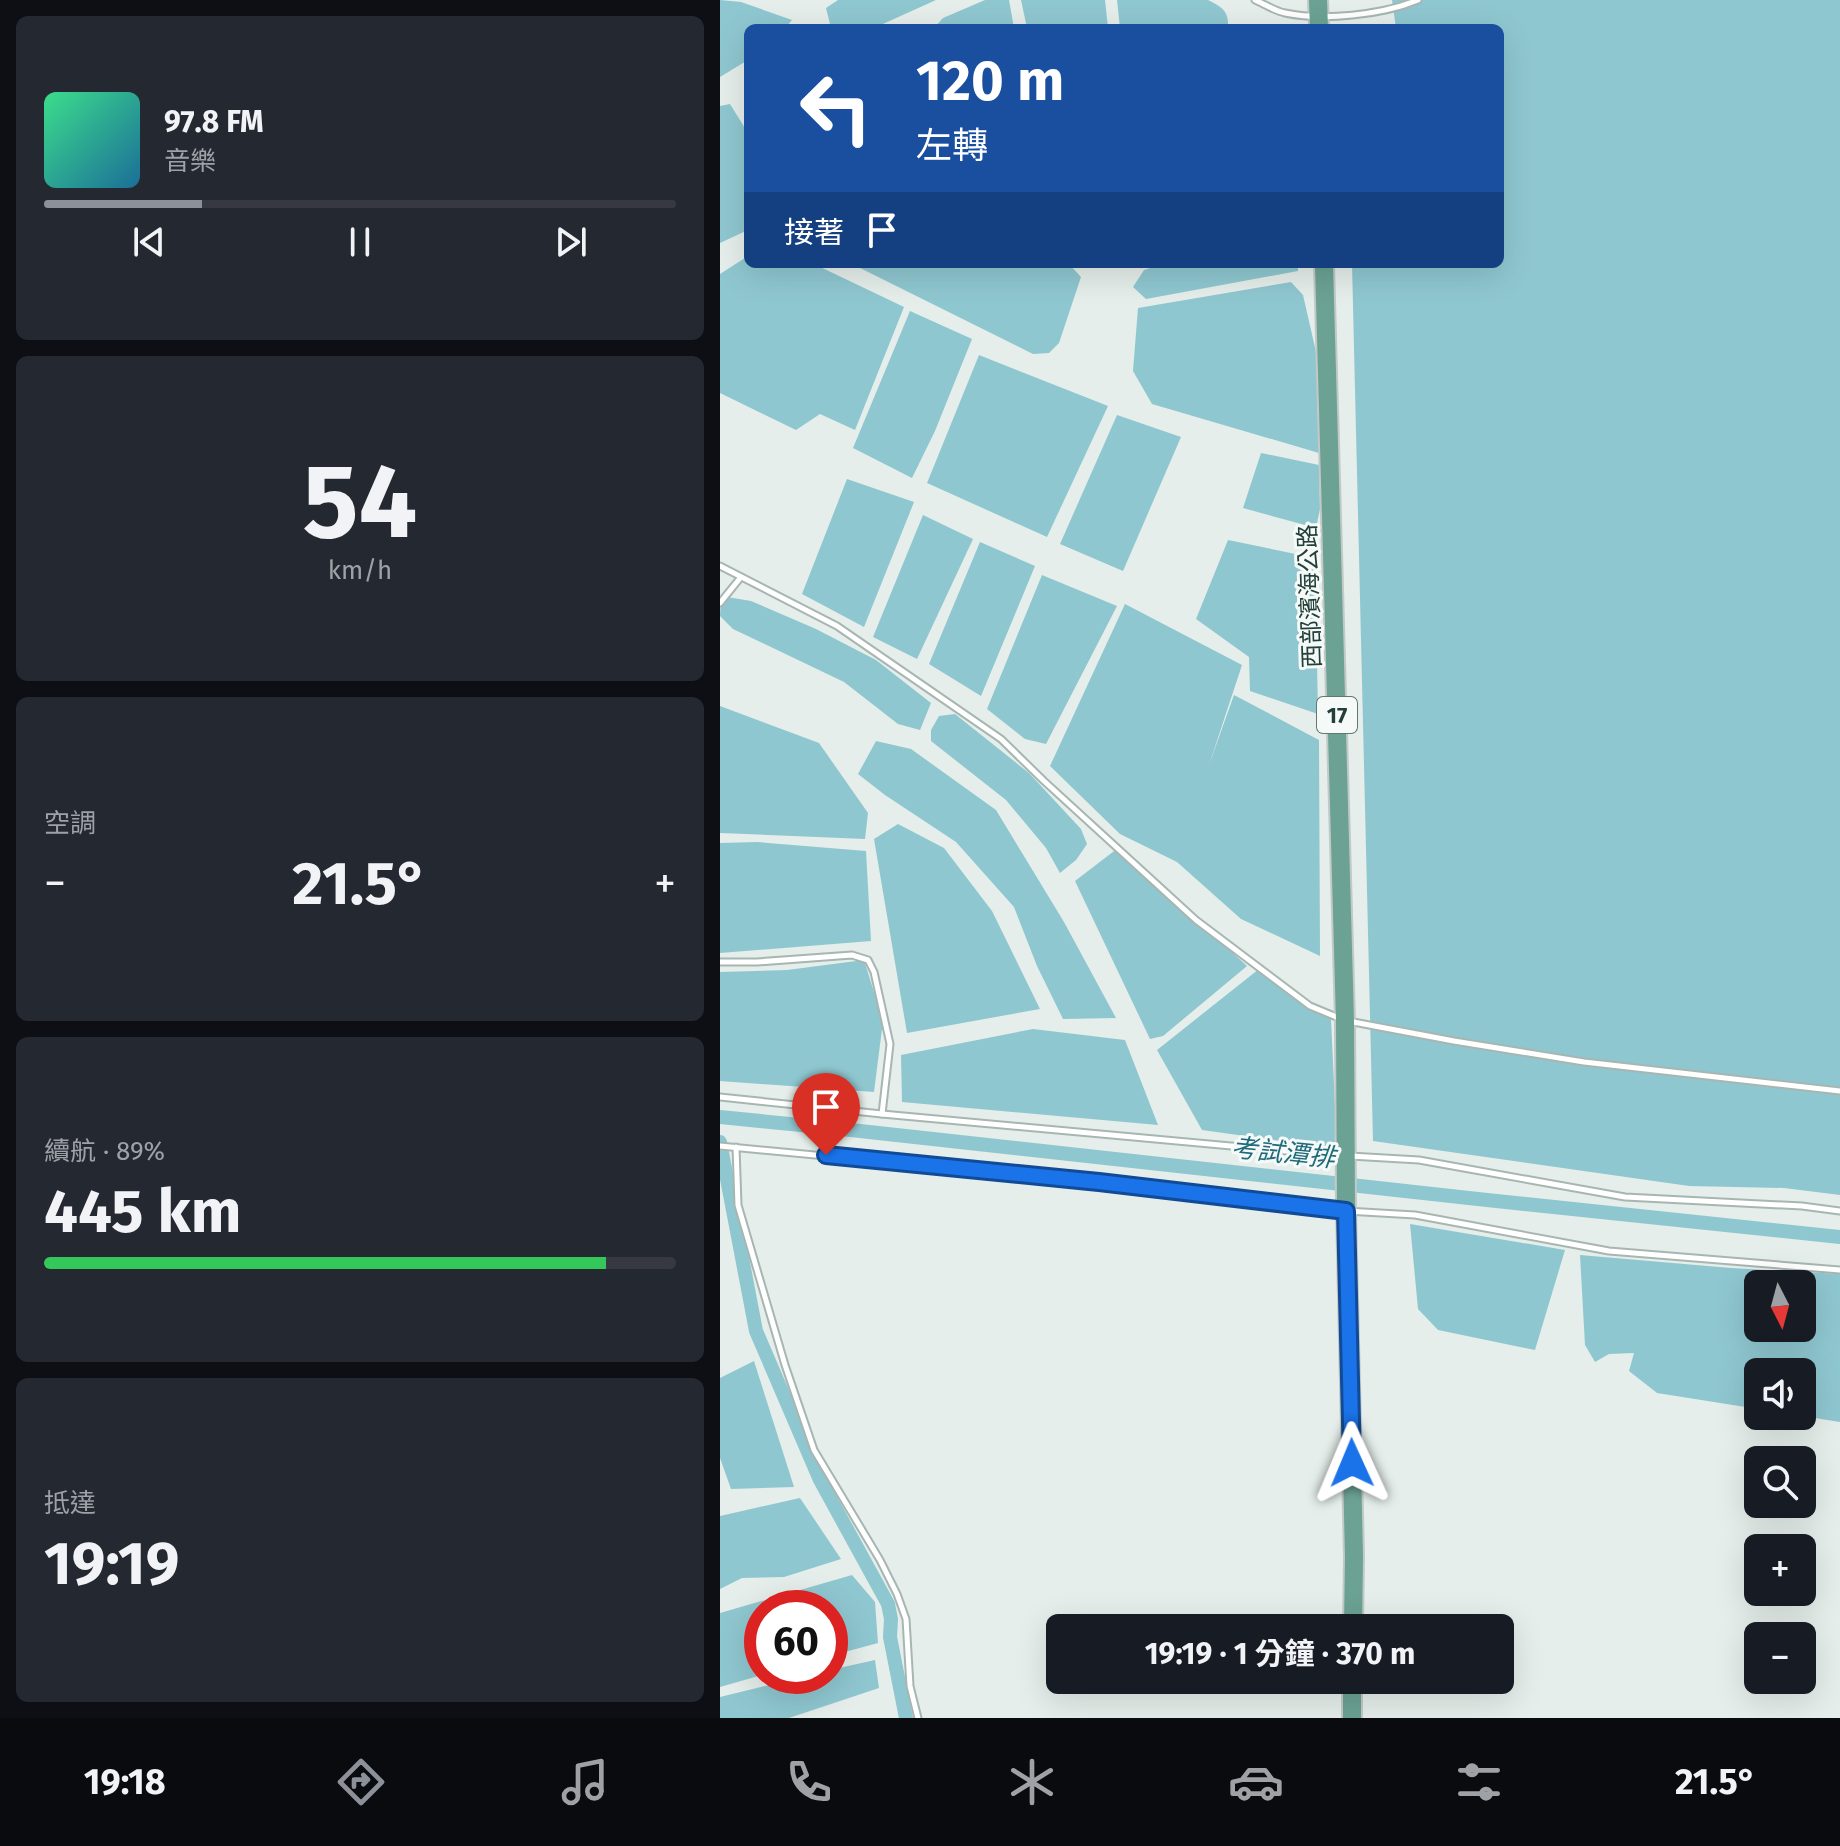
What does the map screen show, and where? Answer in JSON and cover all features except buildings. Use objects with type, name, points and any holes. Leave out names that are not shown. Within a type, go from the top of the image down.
[{"type":"main road","name":"西部濱海公路","points":[[1324,268],[1345,1021],[1346,1162]]},
{"type":"main road","name":"17","points":[[1346,1162],[1353,1614]]},
{"type":"main road","points":[[1352,1694],[1352,1718]]},
{"type":"lane","points":[[1255,0],[1283,13],[1319,15],[1360,14],[1418,0]]},
{"type":"lane","points":[[720,566],[837,626],[1001,739],[1196,920],[1310,1006],[1345,1021],[1584,1062],[1840,1091]]},
{"type":"lane","points":[[720,603],[741,577]]},
{"type":"lane","points":[[720,962],[852,955],[868,960],[874,972],[890,1044],[882,1114]]},
{"type":"lane","points":[[720,1097],[1346,1162],[1419,1160],[1625,1197],[1772,1204],[1840,1211]]},
{"type":"lane","points":[[720,1146],[1346,1206],[1415,1215],[1609,1251],[1840,1270]]},
{"type":"lane","points":[[736,1147],[738,1205],[785,1365],[814,1450],[897,1594],[906,1619],[910,1686],[918,1718]]},
{"type":"water","points":[[720,0],[741,2],[792,20],[788,24],[744,24],[744,62],[720,77]]},
{"type":"water","points":[[838,0],[936,0],[883,24],[830,24],[826,8]]},
{"type":"water","points":[[985,0],[1009,0],[1013,24],[938,24],[943,18]]},
{"type":"water","points":[[1021,0],[1105,0],[1108,24],[1026,24]]},
{"type":"water","points":[[1117,0],[1208,0],[1224,10],[1228,24],[1120,24]]},
{"type":"water","points":[[1392,0],[1840,0],[1840,1195],[1784,1188],[1689,1186],[1373,1141],[1352,268],[1504,268],[1504,24],[1395,24]]},
{"type":"water","points":[[730,104],[744,127],[744,232],[720,243],[720,106]]},
{"type":"water","points":[[744,259],[744,268],[822,268],[904,307],[855,430],[820,414],[796,430],[720,393],[720,274]]},
{"type":"water","points":[[860,268],[1073,268],[1081,277],[1059,343],[1049,353],[1033,354]]},
{"type":"water","points":[[1298,268],[1298,271],[1146,299],[1133,287],[1144,270]]},
{"type":"water","points":[[1291,282],[1303,295],[1319,365],[1319,453],[1152,404],[1133,371],[1138,308]]},
{"type":"water","points":[[910,311],[972,339],[935,431],[912,478],[853,448]]},
{"type":"water","points":[[979,355],[1108,406],[1047,537],[927,483]]},
{"type":"water","points":[[1117,415],[1181,437],[1123,571],[1060,544]]},
{"type":"water","points":[[1261,453],[1319,465],[1320,509],[1316,528],[1243,508]]},
{"type":"water","points":[[847,479],[914,502],[864,627],[802,594]]},
{"type":"water","points":[[923,515],[973,539],[917,659],[873,637]]},
{"type":"water","points":[[1228,540],[1315,558],[1318,714],[1250,691],[1249,657],[1196,619]]},
{"type":"water","points":[[980,542],[1035,566],[981,696],[929,664]]},
{"type":"water","points":[[1042,575],[1117,606],[1046,744],[1025,739],[987,709]]},
{"type":"water","points":[[721,596],[751,601],[816,629],[876,660],[931,703],[920,730],[898,724],[844,682],[733,629],[720,616]]},
{"type":"water","points":[[1125,604],[1242,665],[1209,765],[1234,695],[1319,740],[1320,956],[1241,919],[1177,862],[1120,834],[1050,766]]},
{"type":"water","points":[[720,706],[819,743],[868,813],[865,839],[720,833]]},
{"type":"water","points":[[955,714],[1029,773],[1081,829],[1087,844],[1076,860],[1060,873],[1046,848],[1006,800],[931,741],[931,730],[939,716]]},
{"type":"water","points":[[876,741],[911,749],[996,810],[1064,922],[1116,1018],[1063,1019],[1037,966],[1014,907],[956,842],[858,774]]},
{"type":"water","points":[[898,824],[944,848],[992,911],[1040,1009],[907,1033],[874,839]]},
{"type":"water","points":[[757,842],[866,851],[871,941],[720,953],[720,843]]},
{"type":"water","points":[[1118,848],[1247,966],[1163,1036],[1150,1039],[1075,881]]},
{"type":"water","points":[[864,960],[883,1021],[874,1092],[720,1081],[720,972],[787,970]]},
{"type":"water","points":[[1259,969],[1331,1019],[1337,1149],[1202,1130],[1157,1050]]},
{"type":"water","points":[[1033,1029],[1125,1040],[1158,1125],[902,1102],[901,1055]]},
{"type":"water","points":[[1410,1224],[1565,1250],[1535,1350],[1438,1330],[1418,1309]]},
{"type":"water","points":[[1580,1255],[1767,1270],[1744,1270],[1744,1342],[1816,1342],[1816,1273],[1840,1274],[1840,1422],[1816,1418],[1816,1358],[1744,1358],[1744,1407],[1657,1393],[1629,1371],[1634,1353],[1609,1354],[1595,1362],[1585,1345]]},
{"type":"water","points":[[754,1361],[794,1487],[731,1489],[720,1458],[720,1378]]},
{"type":"water","points":[[800,1498],[841,1559],[784,1577],[742,1578],[720,1589],[720,1516]]},
{"type":"water","points":[[852,1575],[875,1602],[878,1643],[848,1651],[848,1590],[800,1590]]},
{"type":"water","points":[[744,1606],[744,1680],[720,1687],[720,1613]]},
{"type":"water","points":[[875,1660],[879,1688],[789,1718],[720,1718],[720,1697],[744,1691],[744,1694],[848,1694],[848,1666]]},
{"type":"waterway","name":"考試潭排","points":[[720,1117],[1840,1237]]},
{"type":"waterway","points":[[720,1142],[756,1331],[820,1480],[888,1604],[890,1637],[906,1718]]},
{"type":"route","points":[[826,1155],[1346,1211],[1352,1463]]}]
